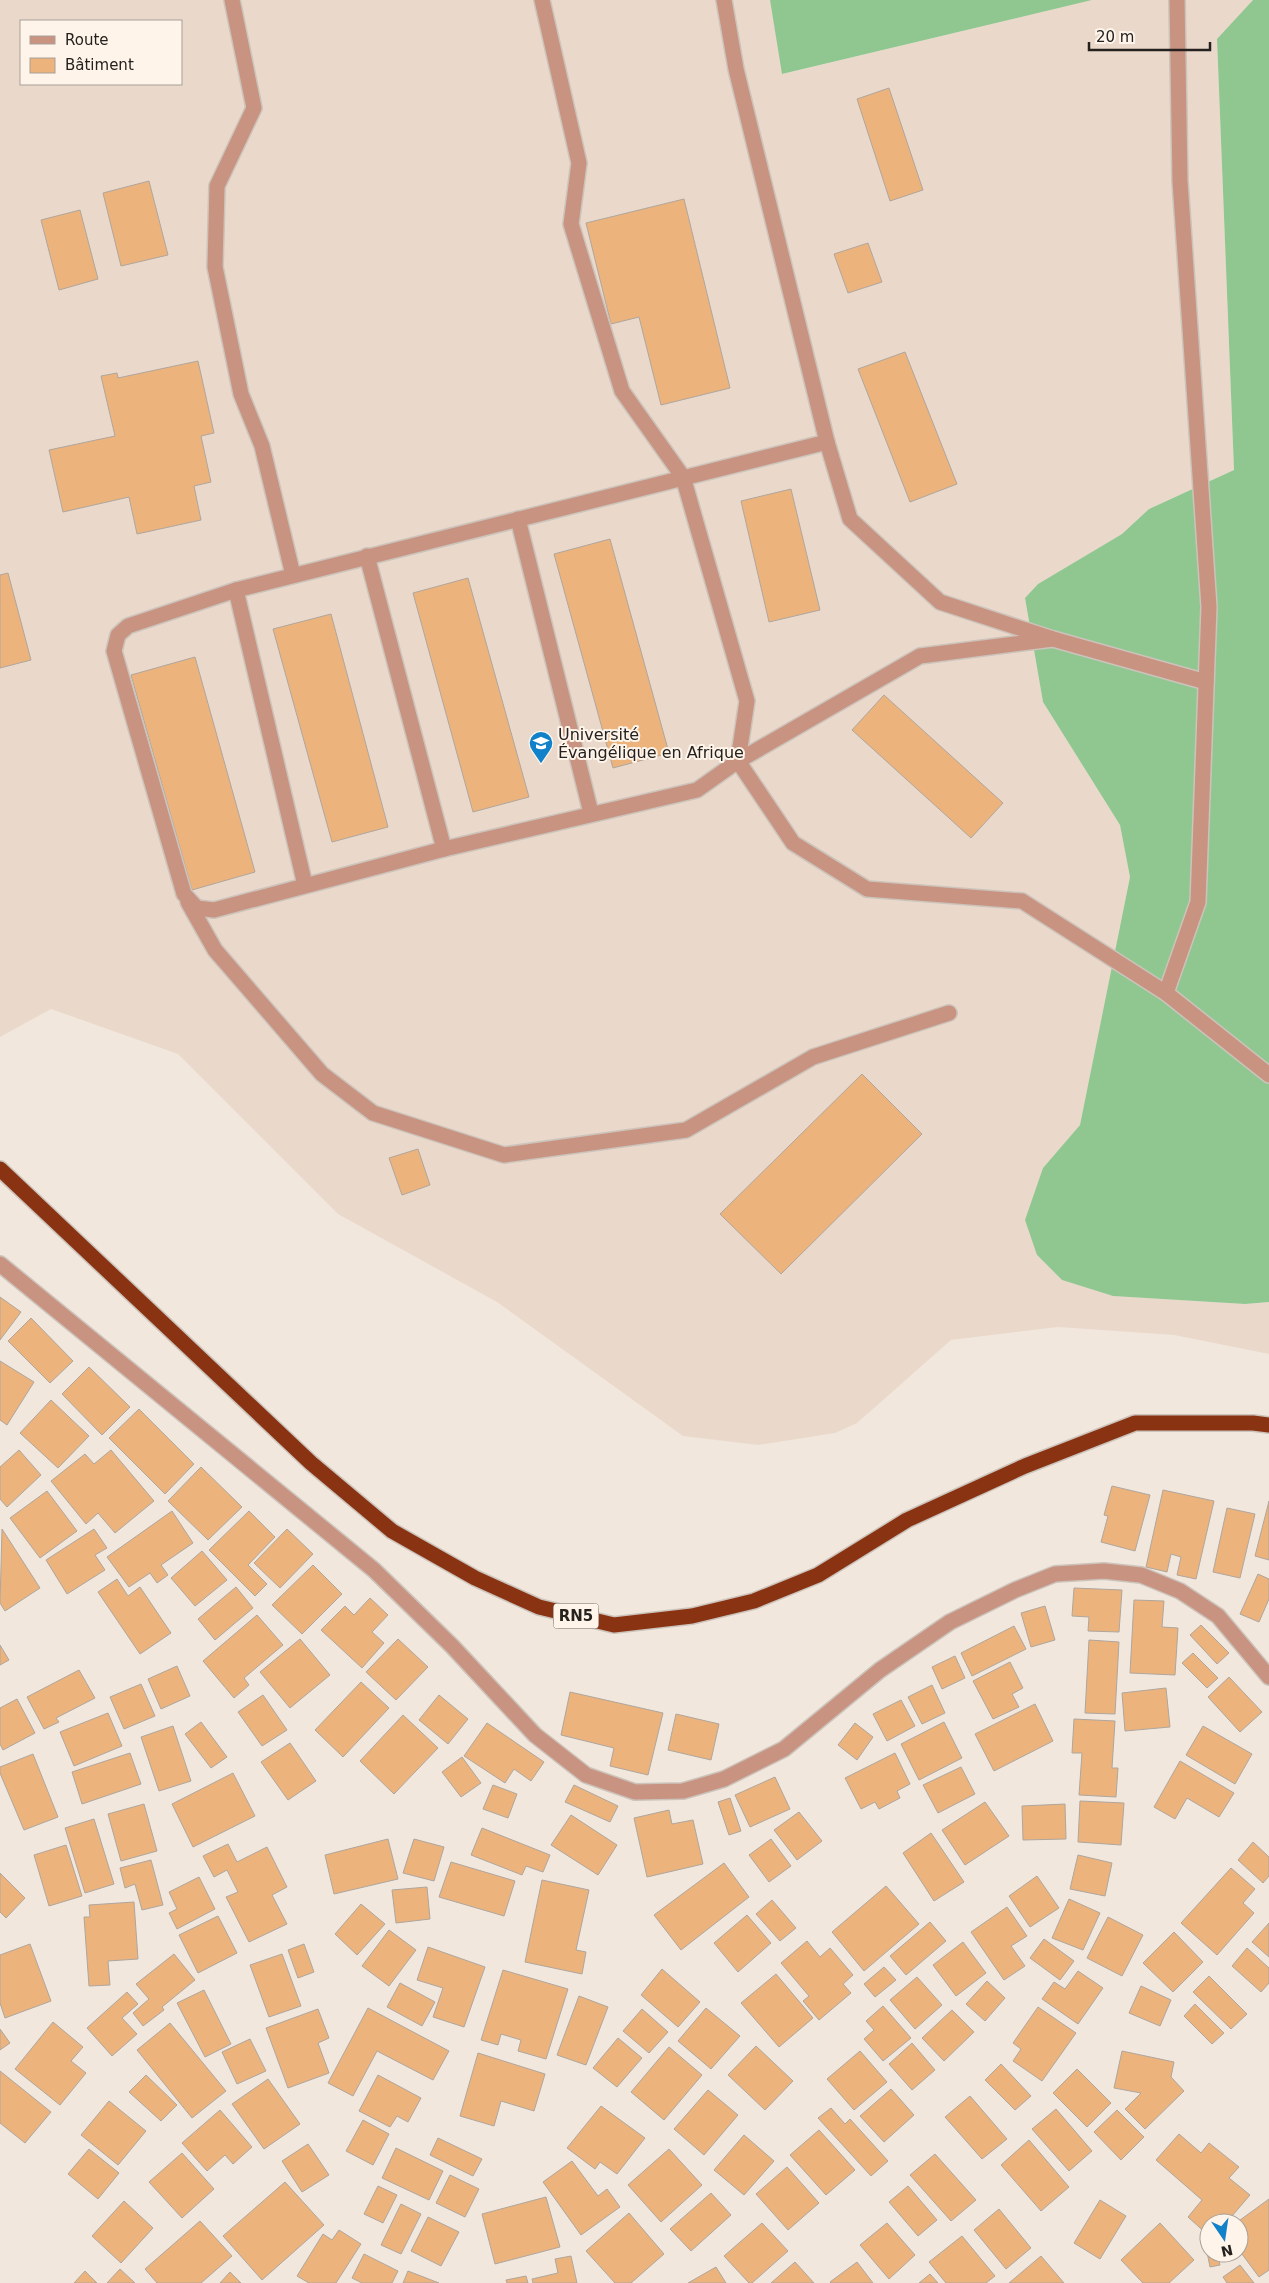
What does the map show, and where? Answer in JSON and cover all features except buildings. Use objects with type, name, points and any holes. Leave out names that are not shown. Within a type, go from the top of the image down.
[{"type":"highway","name":"RN5","points":[[0,1169],[311,1463],[392,1531],[475,1578],[539,1607],[614,1625],[692,1616],[754,1601],[818,1576],[906,1520],[1025,1466],[1135,1423],[1253,1423],[1269,1425]]},
{"type":"street","points":[[232,0],[254,108],[217,186],[215,267],[241,394],[262,446],[294,575]]},
{"type":"street","points":[[542,0],[579,163],[571,224],[622,392],[683,477],[747,701],[738,761],[792,843],[867,888],[1022,901],[1166,993],[1269,1075]]},
{"type":"street","points":[[724,0],[736,69],[827,442],[850,519],[940,602],[1053,639],[1206,682]]},
{"type":"street","points":[[1166,993],[1198,902],[1209,607],[1180,181],[1177,0]]},
{"type":"street","points":[[827,442],[236,590],[128,626],[118,635],[114,651],[184,894],[215,950],[322,1074],[373,1113],[504,1155],[686,1130],[813,1057],[949,1013]]},
{"type":"street","points":[[518,518],[591,814]]},
{"type":"street","points":[[367,556],[444,849]]},
{"type":"street","points":[[236,590],[305,885]]},
{"type":"street","points":[[184,894],[197,908],[214,910],[444,849],[697,790],[738,761],[920,656],[1053,639]]},
{"type":"street","points":[[0,1264],[374,1570],[452,1646],[535,1735],[586,1775],[635,1792],[683,1791],[724,1779],[784,1749],[880,1670],[950,1622],[1015,1590],[1055,1574],[1104,1570],[1141,1575],[1180,1592],[1218,1616],[1269,1677]]},
{"type":"shaded area","name":"Université Évangélique en Afrique","points":[[0,0],[770,0],[783,74],[1092,0],[1253,0],[1217,40],[1234,470],[1149,509],[1122,534],[1038,584],[1025,598],[1043,702],[1120,825],[1130,877],[1080,1125],[1043,1168],[1037,1255],[1062,1280],[1113,1296],[1245,1304],[1269,1302],[1269,1354],[1174,1335],[1058,1327],[951,1340],[857,1423],[835,1433],[758,1445],[683,1436],[497,1302],[338,1214],[178,1054],[51,1009],[0,1037]]},
{"type":"green space","points":[[770,0],[1092,0],[782,74]]},
{"type":"green space","points":[[1253,0],[1269,0],[1269,1302],[1245,1304],[1113,1296],[1062,1280],[1037,1255],[1025,1220],[1043,1168],[1080,1125],[1130,877],[1120,825],[1043,702],[1025,598],[1038,584],[1122,534],[1149,509],[1234,470],[1217,39]]},
{"type":"place","name":"Université Évangélique en Afrique","points":[[541,764]]}]
